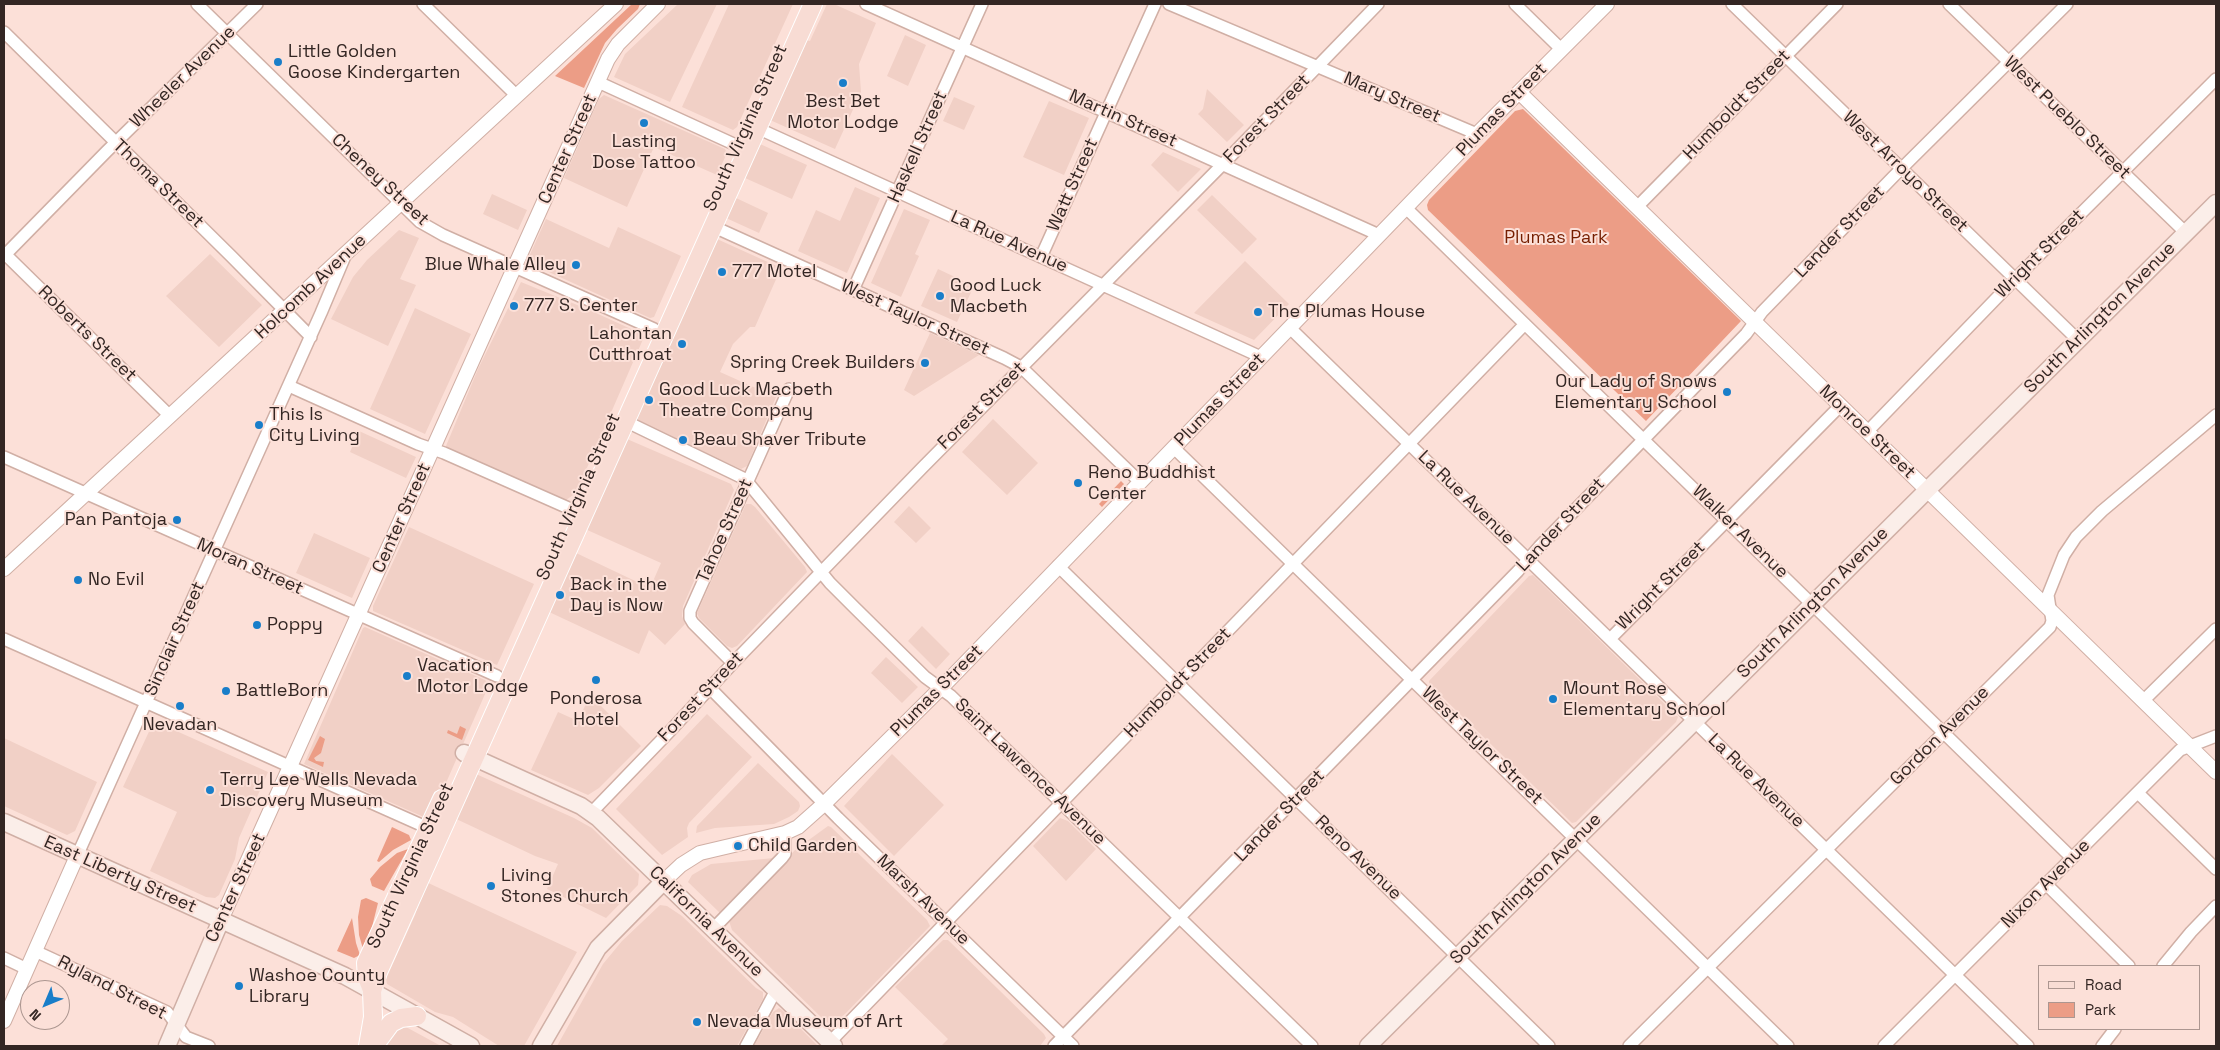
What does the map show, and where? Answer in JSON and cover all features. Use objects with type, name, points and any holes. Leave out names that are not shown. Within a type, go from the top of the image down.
[{"type":"main road","name":"South Virginia Street","points":[[368,1046],[373,1017],[372,991],[367,977],[366,964],[428,828],[468,755],[710,219],[738,146],[802,4]]},
{"type":"main road","name":"South Virginia Street","points":[[372,991],[378,972],[416,885],[468,755],[497,676],[625,422],[640,375],[657,336],[657,332],[654,329],[757,128],[813,4]]},
{"type":"main road","name":"South Arlington Avenue","points":[[1368,1046],[2216,203]]},
{"type":"main road","name":"California Avenue","points":[[468,755],[591,813],[607,826],[832,1044]]},
{"type":"main road","name":"East Liberty Street","points":[[4,822],[221,920],[372,991],[471,1046]]},
{"type":"main road","points":[[416,885],[417,868],[431,837],[431,832],[428,828]]},
{"type":"main road","points":[[541,1046],[596,952],[664,881]]},
{"type":"main road","name":"Center Street","points":[[167,1046],[221,920]]},
{"type":"main road","points":[[374,1046],[391,1023],[401,1018],[418,1016]]},
{"type":"street","name":"Cheney Street","points":[[197,4],[416,219],[433,230],[654,329]]},
{"type":"street","name":"Wheeler Avenue","points":[[4,254],[257,4]]},
{"type":"street","points":[[423,4],[517,96]]},
{"type":"street","name":"Holcomb Avenue","points":[[4,568],[616,4]]},
{"type":"street","name":"Center Street","points":[[221,920],[598,82],[618,44],[658,4]]},
{"type":"street","name":"Martin Street","points":[[866,4],[1380,235]]},
{"type":"street","name":"Haskell Street","points":[[853,290],[982,4]]},
{"type":"street","name":"Watt Street","points":[[1042,256],[1155,4]]},
{"type":"street","name":"Mary Street","points":[[1169,4],[1478,134]]},
{"type":"street","name":"Forest Street","points":[[591,813],[733,662],[1378,4]]},
{"type":"street","points":[[1515,4],[1561,49]]},
{"type":"street","name":"Plumas Street","points":[[664,881],[680,865],[700,853],[785,833],[798,827],[825,803],[940,688],[1478,134],[1607,4]]},
{"type":"street","name":"West Arroyo Street","points":[[1732,4],[2078,340]]},
{"type":"street","name":"Humboldt Street","points":[[1637,207],[1837,4]]},
{"type":"street","name":"West Pueblo Street","points":[[1949,4],[2186,233]]},
{"type":"street","name":"Lander Street","points":[[1054,1046],[1297,799],[1746,334],[1754,322],[1902,169],[2067,4]]},
{"type":"street","name":"Thoma Street","points":[[4,32],[286,310],[310,337]]},
{"type":"street","name":"Wright Street","points":[[1867,432],[2015,278],[2216,79]]},
{"type":"street","points":[[598,82],[738,146]]},
{"type":"street","name":"Monroe Street","points":[[1519,92],[2216,772]]},
{"type":"street","name":"La Rue Avenue","points":[[757,128],[1261,357]]},
{"type":"street","name":"Walker Avenue","points":[[1406,208],[1945,731],[2072,858]]},
{"type":"street","name":"West Taylor Street","points":[[710,219],[853,290],[1021,367],[1140,482]]},
{"type":"street","name":"Roberts Street","points":[[4,254],[170,416]]},
{"type":"street","name":"Sinclair Street","points":[[4,1020],[310,337],[344,256]]},
{"type":"street","name":"Humboldt Street","points":[[832,1044],[946,922],[1525,324]]},
{"type":"street","name":"La Rue Avenue","points":[[1290,328],[2028,1046]]},
{"type":"street","points":[[288,386],[578,512]]},
{"type":"street","name":"Tahoe Street","points":[[733,662],[693,624],[690,616],[691,608],[789,389]]},
{"type":"street","name":"Wright Street","points":[[1610,639],[1840,406]]},
{"type":"street","name":"Gordon Avenue","points":[[1629,1046],[2050,627],[2052,621],[2049,609],[2050,591],[2064,555],[2076,537],[2102,511],[2216,415]]},
{"type":"street","name":"Saint Lawrence Avenue","points":[[625,422],[738,474],[748,482],[830,584],[925,677],[940,688],[1062,803],[1312,1046]]},
{"type":"street","name":"West Taylor Street","points":[[1174,448],[1577,838],[1788,1046]]},
{"type":"street","name":"Moran Street","points":[[4,457],[497,676]]},
{"type":"street","name":"Reno Avenue","points":[[1058,566],[1549,1046]]},
{"type":"street","points":[[2143,701],[2216,629]]},
{"type":"street","points":[[4,639],[146,704],[291,766],[428,828]]},
{"type":"street","name":"Marsh Avenue","points":[[710,688],[1073,1046]]},
{"type":"street","name":"Nixon Avenue","points":[[1884,1046],[2180,750],[2216,736]]},
{"type":"street","points":[[2138,792],[2216,869]]},
{"type":"street","points":[[713,929],[782,858],[785,854],[785,833]]},
{"type":"street","points":[[2046,884],[2128,965]]},
{"type":"street","points":[[2164,965],[2191,932],[2216,906]]},
{"type":"street","name":"Ryland Street","points":[[35,951],[166,1012],[186,1037],[209,1046]]},
{"type":"street","points":[[4,958],[27,969]]},
{"type":"street","points":[[746,1046],[776,990]]},
{"type":"street","points":[[2102,1046],[2114,1030]]},
{"type":"shaded area","points":[[678,4],[717,4],[670,102],[614,77],[625,54]]},
{"type":"shaded area","points":[[729,4],[793,4],[737,127],[733,130],[682,107]]},
{"type":"shaded area","points":[[827,4],[834,4],[876,23],[859,64],[861,92],[835,149],[770,120],[806,40],[810,41]]},
{"type":"shaded area","points":[[905,35],[926,45],[908,86],[887,76]]},
{"type":"shaded area","points":[[1207,89],[1244,125],[1227,142],[1198,114],[1203,109]]},
{"type":"shaded area","points":[[604,95],[725,149],[727,153],[717,175],[654,147],[627,207],[564,178],[599,99]]},
{"type":"shaded area","points":[[954,97],[975,106],[964,130],[943,121]]},
{"type":"shaded area","points":[[1049,101],[1089,118],[1064,175],[1023,157]]},
{"type":"shaded area","points":[[760,144],[807,165],[792,199],[745,178]]},
{"type":"shaded area","points":[[1163,152],[1201,169],[1178,192],[1151,165]]},
{"type":"shaded area","points":[[855,187],[880,198],[847,273],[798,251],[816,210],[840,221]]},
{"type":"shaded area","points":[[492,194],[527,210],[518,230],[483,214]]},
{"type":"shaded area","points":[[1212,195],[1257,239],[1242,254],[1197,210]]},
{"type":"shaded area","points":[[736,198],[768,213],[759,233],[726,218]]},
{"type":"shaded area","points":[[904,209],[930,220],[915,254],[919,256],[901,297],[871,283]]},
{"type":"shaded area","points":[[546,219],[609,248],[618,227],[681,256],[654,317],[650,318],[529,263],[528,259]]},
{"type":"shaded area","points":[[399,230],[419,238],[400,279],[416,285],[388,346],[331,319],[353,277],[367,260]]},
{"type":"shaded area","points":[[717,239],[781,268],[755,327],[750,327],[733,344],[720,372],[776,397],[747,466],[741,469],[639,424],[635,419],[714,240]]},
{"type":"shaded area","points":[[210,254],[262,305],[219,347],[166,296]]},
{"type":"shaded area","points":[[1245,261],[1289,304],[1254,340],[1194,313]]},
{"type":"shaded area","points":[[938,269],[974,286],[957,322],[921,306]]},
{"type":"shaded area","points":[[521,282],[587,309],[640,333],[644,337],[576,493],[566,500],[446,446],[478,369]]},
{"type":"shaded area","points":[[415,308],[471,334],[425,434],[370,409]]},
{"type":"shaded area","points":[[930,333],[979,355],[914,396],[904,390]]},
{"type":"shaded area","points":[[993,419],[1038,463],[1007,495],[962,452]]},
{"type":"shaded area","points":[[359,431],[416,457],[406,478],[350,452]]},
{"type":"shaded area","points":[[627,439],[731,484],[734,490],[683,606],[682,616],[685,624],[665,645],[649,630],[639,654],[547,611],[574,552],[650,588],[661,563],[585,529]]},
{"type":"shaded area","points":[[746,504],[751,504],[755,507],[805,567],[807,572],[737,646],[732,648],[727,646],[699,618],[697,613]]},
{"type":"shaded area","points":[[909,506],[931,528],[916,543],[894,522]]},
{"type":"shaded area","points":[[409,527],[534,584],[497,665],[373,611],[373,606]]},
{"type":"shaded area","points":[[314,533],[370,558],[352,598],[296,573]]},
{"type":"shaded area","name":"Mount Rose Elementary School","points":[[1533,575],[1678,717],[1676,722],[1576,822],[1572,823],[1429,684],[1429,681],[1529,576]]},
{"type":"shaded area","points":[[922,626],[950,654],[936,669],[908,641]]},
{"type":"shaded area","points":[[365,627],[485,680],[489,685],[431,817],[426,818],[304,764]]},
{"type":"shaded area","points":[[886,657],[918,687],[902,703],[871,673]]},
{"type":"shaded area","points":[[590,695],[641,746],[599,788],[588,795],[531,770],[558,712],[578,721]]},
{"type":"shaded area","points":[[707,714],[752,757],[689,823],[687,828],[688,837],[662,855],[616,809]]},
{"type":"shaded area","points":[[154,721],[268,772],[239,838],[235,859],[219,895],[215,898],[206,897],[150,871],[177,812],[123,787]]},
{"type":"shaded area","points":[[4,738],[97,782],[75,831],[67,835],[4,806]]},
{"type":"shaded area","points":[[892,754],[944,805],[894,856],[844,806]]},
{"type":"shaded area","points":[[758,763],[799,802],[798,811],[774,824],[715,828],[696,833],[697,826]]},
{"type":"shaded area","points":[[476,774],[592,828],[639,874],[638,885],[606,918],[547,889],[558,864],[535,856],[452,817]]},
{"type":"shaded area","points":[[1060,818],[1068,821],[1096,849],[1066,881],[1033,846]]},
{"type":"shaded area","points":[[828,826],[927,920],[930,926],[846,1013],[830,1023],[826,1022],[732,930],[729,921],[795,850]]},
{"type":"shaded area","points":[[774,858],[720,913],[688,882],[692,875],[711,864]]},
{"type":"shaded area","points":[[424,881],[577,952],[524,1046],[499,1046],[453,1017],[435,1012],[387,984],[386,979],[415,915]]},
{"type":"shaded area","points":[[660,905],[667,906],[682,916],[756,988],[763,992],[763,999],[737,1046],[557,1046],[603,964],[622,941]]},
{"type":"shaded area","points":[[943,940],[948,940],[1044,1034],[1046,1038],[1040,1046],[941,1046],[948,1039],[895,987]]},
{"type":"shaded area","points":[[779,1008],[818,1046],[754,1046],[773,1012]]},
{"type":"shaded area","points":[[401,1026],[441,1046],[382,1046],[390,1033]]},
{"type":"green space","points":[[632,4],[640,4],[638,9],[605,43],[584,88],[555,76]]},
{"type":"green space","name":"Plumas Park","points":[[1523,109],[1741,321],[1646,421],[1428,210],[1429,200],[1515,111]]},
{"type":"green space","points":[[1121,481],[1124,484],[1102,507],[1099,504]]},
{"type":"green space","points":[[460,726],[466,729],[462,740],[447,733],[448,730],[457,734]]},
{"type":"green space","points":[[320,736],[325,739],[321,753],[314,758],[316,761],[324,762],[323,767],[308,760]]},
{"type":"green space","points":[[392,827],[409,835],[411,840],[393,850],[379,862],[377,861]]},
{"type":"green space","points":[[408,849],[384,891],[372,886],[370,879],[380,867],[397,853]]},
{"type":"green space","points":[[366,898],[378,903],[372,927],[363,949],[359,935],[358,917],[361,900]]},
{"type":"green space","points":[[352,918],[360,955],[354,958],[337,951]]},
{"type":"place","name":"Little Golden Goose Kindergarten","points":[[278,62]]},
{"type":"place","name":"Best Bet Motor Lodge","points":[[843,83]]},
{"type":"place","name":"Lasting Dose Tattoo","points":[[644,123]]},
{"type":"place","name":"Blue Whale Alley","points":[[576,265]]},
{"type":"place","name":"777 Motel","points":[[722,272]]},
{"type":"place","name":"Good Luck Macbeth","points":[[940,296]]},
{"type":"place","name":"777 S. Center","points":[[514,306]]},
{"type":"place","name":"The Plumas House","points":[[1258,312]]},
{"type":"place","name":"Lahontan Cutthroat","points":[[682,344]]},
{"type":"place","name":"Spring Creek Builders","points":[[925,363]]},
{"type":"place","name":"Our Lady of Snows Elementary School","points":[[1727,392]]},
{"type":"place","name":"Good Luck Macbeth Theatre Company","points":[[649,400]]},
{"type":"place","name":"This Is City Living","points":[[259,425]]},
{"type":"place","name":"Beau Shaver Tribute","points":[[683,440]]},
{"type":"place","name":"Reno Buddhist Center","points":[[1078,483]]},
{"type":"place","name":"Pan Pantoja","points":[[177,520]]},
{"type":"place","name":"No Evil","points":[[78,580]]},
{"type":"place","name":"Back in the Day is Now","points":[[560,595]]},
{"type":"place","name":"Poppy","points":[[257,625]]},
{"type":"place","name":"Vacation Motor Lodge","points":[[407,676]]},
{"type":"place","name":"Ponderosa Hotel","points":[[596,680]]},
{"type":"place","name":"BattleBorn","points":[[226,691]]},
{"type":"place","name":"Mount Rose Elementary School","points":[[1553,699]]},
{"type":"place","name":"Nevadan","points":[[180,706]]},
{"type":"place","name":"Terry Lee Wells Nevada Discovery Museum","points":[[210,790]]},
{"type":"place","name":"Child Garden","points":[[738,846]]},
{"type":"place","name":"Living Stones Church","points":[[491,886]]},
{"type":"place","name":"Washoe County Library","points":[[239,986]]},
{"type":"place","name":"Nevada Museum of Art","points":[[697,1022]]}]
